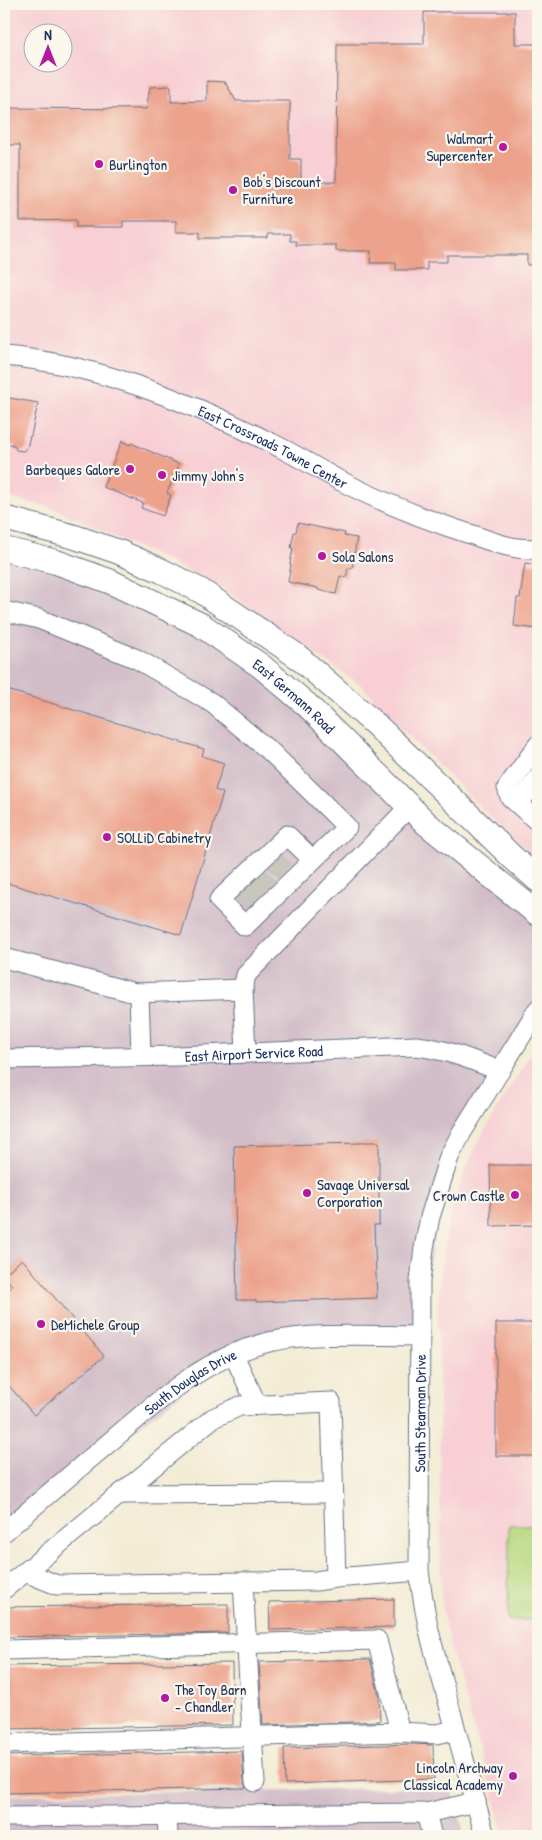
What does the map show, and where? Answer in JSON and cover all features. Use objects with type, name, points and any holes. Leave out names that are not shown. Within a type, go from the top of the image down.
[{"type":"main road","name":"East Germann Road","points":[[4,518],[119,552],[201,591],[308,665],[375,724],[510,856],[538,880]]},
{"type":"main road","name":"East Germann Road","points":[[4,549],[56,562],[109,581],[194,621],[261,666],[307,705],[427,824],[538,914]]},
{"type":"main road","points":[[194,621],[217,621],[286,663],[308,665]]},
{"type":"street","name":"East Crossroads Towne Center","points":[[4,356],[23,357],[69,367],[119,381],[178,401],[269,441],[394,507],[462,532],[512,547],[538,550]]},
{"type":"street","points":[[4,611],[39,620],[138,659],[212,703],[272,753],[368,849]]},
{"type":"street","points":[[523,808],[508,788],[538,745]]},
{"type":"street","points":[[523,808],[513,789],[538,756]]},
{"type":"street","points":[[523,808],[519,790],[538,766]]},
{"type":"street","points":[[523,808],[522,799],[538,778]]},
{"type":"street","points":[[523,808],[538,788]]},
{"type":"street","points":[[246,1053],[243,989],[246,975],[410,806]]},
{"type":"street","points":[[313,860],[287,836],[239,886],[219,900],[245,926],[260,906],[291,876],[313,860],[347,827]]},
{"type":"street","points":[[4,958],[139,993],[243,989]]},
{"type":"street","points":[[139,993],[141,1056]]},
{"type":"street","name":"South Stearman Drive","points":[[485,1836],[424,1614],[419,1571],[420,1281],[424,1248],[449,1156],[538,1009]]},
{"type":"street","name":"East Airport Service Road","points":[[4,1060],[416,1046],[435,1048],[500,1071]]},
{"type":"street","name":"South Douglas Drive","points":[[4,1532],[174,1387],[212,1363],[233,1353],[268,1342],[300,1338],[420,1336]]},
{"type":"street","points":[[233,1353],[258,1405]]},
{"type":"street","points":[[4,1589],[213,1418],[240,1406],[331,1402],[332,1493],[336,1578]]},
{"type":"street","points":[[121,1494],[332,1493]]},
{"type":"street","points":[[25,1572],[57,1585],[316,1581],[419,1571]]},
{"type":"street","points":[[242,1582],[255,1782]]},
{"type":"street","points":[[4,1650],[377,1640],[400,1732]]},
{"type":"street","points":[[4,1744],[400,1732],[436,1734],[455,1730]]},
{"type":"street","points":[[4,1818],[426,1812],[476,1802]]},
{"type":"street","points":[[426,1812],[432,1836]]},
{"type":"street","points":[[167,1815],[168,1836]]},
{"type":"shaded area","points":[[4,4],[538,4],[538,860],[480,807],[361,685],[225,590],[172,563],[53,508],[4,497]]},
{"type":"shaded area","points":[[4,549],[201,625],[538,914],[538,1009],[440,1185],[420,1336],[308,1337],[233,1353],[4,1532]]},
{"type":"shaded area","points":[[538,1042],[538,1836],[505,1836],[452,1655],[443,1614],[441,1590],[438,1299],[449,1220],[460,1184],[477,1143]]},
{"type":"shaded area","points":[[451,1787],[465,1836],[4,1836],[4,1795]]},
{"type":"green space","points":[[509,1525],[538,1525],[538,1620],[508,1620]]},
{"type":"building","points":[[424,12],[515,12],[515,44],[538,44],[538,265],[527,265],[527,255],[447,255],[447,262],[427,262],[427,270],[396,270],[396,263],[370,263],[371,251],[336,251],[336,245],[296,245],[296,241],[290,241],[290,234],[268,234],[268,238],[200,238],[200,232],[176,232],[176,221],[123,221],[123,227],[76,227],[76,220],[20,221],[20,145],[4,145],[4,108],[146,109],[150,87],[171,86],[171,102],[207,101],[207,81],[225,82],[236,101],[290,101],[290,159],[301,159],[301,182],[336,182],[337,44],[424,44]]},
{"type":"building","points":[[4,397],[38,403],[31,436],[27,448],[23,451],[16,450],[14,445],[4,443]]},
{"type":"building","points":[[122,441],[130,445],[131,443],[179,464],[167,493],[171,495],[163,516],[141,508],[143,503],[103,487]]},
{"type":"building","name":"Sola Salons","points":[[298,523],[345,533],[344,536],[357,538],[352,568],[348,568],[346,578],[340,576],[336,594],[288,582],[293,548],[291,548]]},
{"type":"building","points":[[525,563],[538,565],[538,629],[514,626],[517,598],[520,598]]},
{"type":"building","name":"SOLLiD Cabinetry","points":[[4,689],[204,749],[202,756],[224,763],[215,790],[223,793],[181,935],[4,882]]},
{"type":"building","name":"Savage Universal Corporation","points":[[379,1142],[379,1225],[374,1225],[377,1298],[256,1302],[256,1300],[237,1300],[234,1146]]},
{"type":"building","name":"Crown Castle","points":[[490,1165],[538,1165],[538,1225],[491,1226]]},
{"type":"building","name":"DeMichele Group","points":[[22,1259],[104,1356],[34,1415],[4,1380],[4,1293],[12,1286],[4,1275]]},
{"type":"building","points":[[496,1323],[538,1323],[538,1456],[496,1456]]},
{"type":"building","points":[[394,1599],[394,1627],[270,1630],[269,1602]]},
{"type":"building","points":[[228,1604],[228,1633],[4,1637],[4,1607]]},
{"type":"building","points":[[370,1659],[379,1695],[380,1721],[263,1725],[259,1662]]},
{"type":"building","points":[[232,1663],[233,1725],[4,1729],[4,1666]]},
{"type":"building","points":[[433,1745],[434,1779],[285,1784],[284,1748]]},
{"type":"building","points":[[242,1751],[246,1788],[4,1793],[4,1756]]},
{"type":"tunnel","points":[[271,858],[287,873]]},
{"type":"tunnel","points":[[256,874],[272,889]]},
{"type":"tunnel","points":[[242,888],[257,903]]},
{"type":"place","name":"Walmart Supercenter","points":[[503,147]]},
{"type":"place","name":"Burlington","points":[[99,164]]},
{"type":"place","name":"Bob's Discount Furniture","points":[[233,190]]},
{"type":"place","name":"Barbeques Galore","points":[[130,469]]},
{"type":"place","name":"Jimmy John's","points":[[162,475]]},
{"type":"place","name":"Sola Salons","points":[[322,556]]},
{"type":"place","name":"SOLLiD Cabinetry","points":[[107,837]]},
{"type":"place","name":"Savage Universal Corporation","points":[[307,1193]]},
{"type":"place","name":"Crown Castle","points":[[515,1195]]},
{"type":"place","name":"DeMichele Group","points":[[41,1324]]},
{"type":"place","name":"The Toy Barn - Chandler","points":[[165,1698]]},
{"type":"place","name":"Lincoln Archway Classical Academy","points":[[513,1776]]}]
